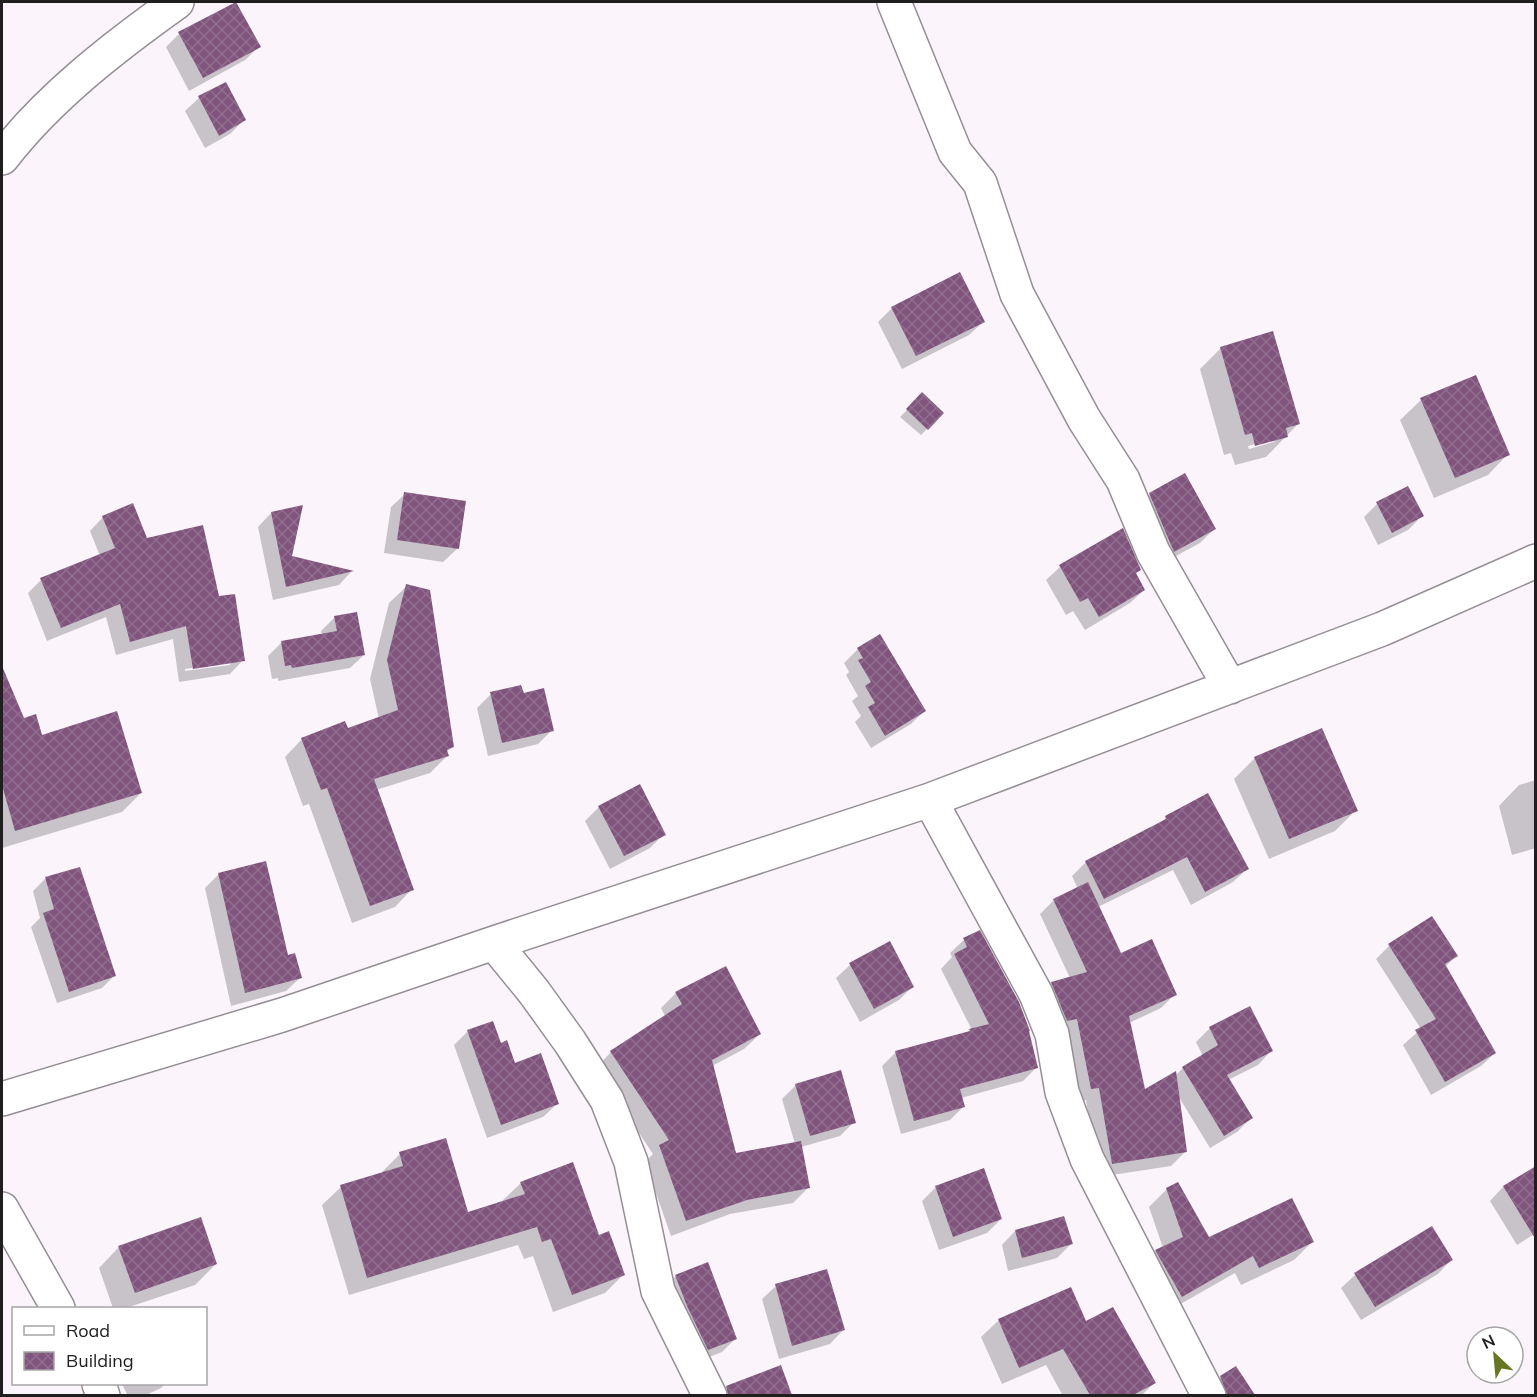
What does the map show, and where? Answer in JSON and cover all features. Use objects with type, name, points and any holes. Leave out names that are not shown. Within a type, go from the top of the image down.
[{"type":"street","points":[[2,158],[23,130],[98,62],[177,2]]},
{"type":"street","points":[[894,2],[955,152],[980,183],[1017,294],[1084,419],[1123,480],[1153,552],[1230,687]]},
{"type":"street","points":[[2,1099],[282,1015],[930,800],[1383,629],[1536,561]]},
{"type":"street","points":[[930,800],[1036,994],[1052,1034],[1062,1092],[1087,1159],[1209,1395]]},
{"type":"street","points":[[494,943],[534,992],[607,1100],[631,1162],[658,1291],[710,1395]]},
{"type":"street","points":[[2,1209],[57,1307]]},
{"type":"building","points":[[236,2],[261,47],[203,78],[178,32]]},
{"type":"building","points":[[226,82],[246,120],[219,136],[198,96]]},
{"type":"building","points":[[960,272],[985,322],[916,356],[891,307]]},
{"type":"building","points":[[1273,331],[1300,424],[1286,428],[1288,437],[1255,446],[1252,433],[1245,435],[1220,347]]},
{"type":"building","points":[[1476,375],[1510,455],[1455,478],[1420,398]]},
{"type":"building","points":[[922,392],[944,413],[928,430],[906,409]]},
{"type":"building","points":[[1185,473],[1216,529],[1174,552],[1149,493]]},
{"type":"building","points":[[1408,486],[1424,516],[1392,533],[1376,502]]},
{"type":"building","points":[[404,492],[466,501],[459,549],[397,540]]},
{"type":"building","points":[[133,503],[147,538],[203,525],[219,596],[235,594],[245,661],[193,669],[186,626],[130,642],[120,604],[61,628],[40,578],[115,548],[102,516]]},
{"type":"building","points":[[303,505],[292,556],[354,571],[286,587],[271,512]]},
{"type":"building","points":[[1123,528],[1141,570],[1136,573],[1145,590],[1099,617],[1088,598],[1080,602],[1059,565]]},
{"type":"building","points":[[406,584],[430,590],[454,747],[447,750],[449,756],[374,779],[414,890],[370,906],[327,788],[321,790],[301,738],[345,721],[348,728],[398,710],[387,660]]},
{"type":"building","points":[[357,612],[365,655],[292,668],[291,665],[285,666],[281,641],[337,631],[334,616]]},
{"type":"building","points":[[880,634],[926,711],[885,736],[868,707],[875,703],[865,686],[871,682],[858,660],[863,658],[857,648]]},
{"type":"building","points":[[2,666],[24,718],[36,714],[42,735],[117,711],[142,793],[15,831],[2,785]]},
{"type":"building","points":[[521,685],[524,693],[544,688],[554,731],[502,743],[490,692]]},
{"type":"building","points":[[1322,728],[1358,811],[1289,839],[1254,757]]},
{"type":"building","points":[[640,784],[666,835],[624,856],[598,806]]},
{"type":"building","points":[[1208,793],[1249,869],[1205,892],[1187,857],[1104,899],[1085,861],[1166,819],[1165,816]]},
{"type":"building","points":[[266,861],[288,955],[295,953],[302,978],[245,993],[218,873]]},
{"type":"building","points":[[80,867],[116,976],[69,992],[43,913],[54,909],[45,877]]},
{"type":"building","points":[[1088,882],[1121,953],[1152,939],[1177,995],[1129,1016],[1145,1089],[1176,1071],[1187,1152],[1112,1164],[1099,1088],[1091,1089],[1077,1019],[1067,1021],[1051,982],[1087,972],[1053,899]]},
{"type":"building","points":[[1432,916],[1458,956],[1445,964],[1496,1053],[1445,1082],[1415,1030],[1436,1019],[1388,944]]},
{"type":"building","points":[[980,930],[1019,1002],[1030,1031],[1038,1068],[960,1089],[965,1107],[914,1121],[895,1051],[989,1024],[954,954],[967,947],[963,938]]},
{"type":"building","points":[[890,941],[914,987],[874,1009],[849,963]]},
{"type":"building","points":[[726,966],[761,1034],[712,1060],[736,1153],[801,1141],[810,1188],[747,1200],[686,1221],[659,1145],[669,1140],[610,1051],[682,1004],[675,992]]},
{"type":"building","points":[[1250,1006],[1273,1051],[1227,1075],[1253,1118],[1224,1136],[1182,1067],[1218,1045],[1209,1027]]},
{"type":"building","points":[[493,1021],[501,1043],[507,1040],[515,1063],[541,1053],[559,1104],[501,1125],[467,1030]]},
{"type":"building","points":[[841,1070],[856,1123],[810,1136],[795,1084]]},
{"type":"building","points":[[446,1138],[468,1212],[525,1194],[520,1182],[573,1162],[599,1235],[609,1231],[625,1275],[572,1295],[551,1239],[542,1242],[537,1227],[367,1278],[340,1185],[403,1166],[399,1152]]},
{"type":"building","points":[[1536,1166],[1536,1240],[1503,1186]]},
{"type":"building","points":[[984,1168],[1002,1219],[953,1237],[935,1186]]},
{"type":"building","points":[[1178,1182],[1209,1237],[1292,1198],[1314,1242],[1259,1268],[1253,1256],[1182,1297],[1155,1250],[1183,1237],[1166,1188]]},
{"type":"building","points":[[1064,1216],[1073,1244],[1022,1258],[1015,1230]]},
{"type":"building","points":[[201,1217],[217,1264],[135,1293],[118,1246]]},
{"type":"building","points":[[1432,1226],[1453,1260],[1375,1307],[1354,1273]]},
{"type":"building","points":[[708,1262],[737,1339],[708,1350],[675,1275]]},
{"type":"building","points":[[827,1269],[845,1330],[792,1346],[775,1284]]},
{"type":"building","points":[[1071,1287],[1086,1321],[1113,1307],[1156,1383],[1133,1395],[1090,1395],[1063,1349],[1019,1368],[998,1319]]},
{"type":"building","points":[[781,1365],[792,1395],[728,1395],[726,1386]]},
{"type":"building","points":[[1236,1366],[1255,1395],[1227,1395],[1220,1376]]}]
